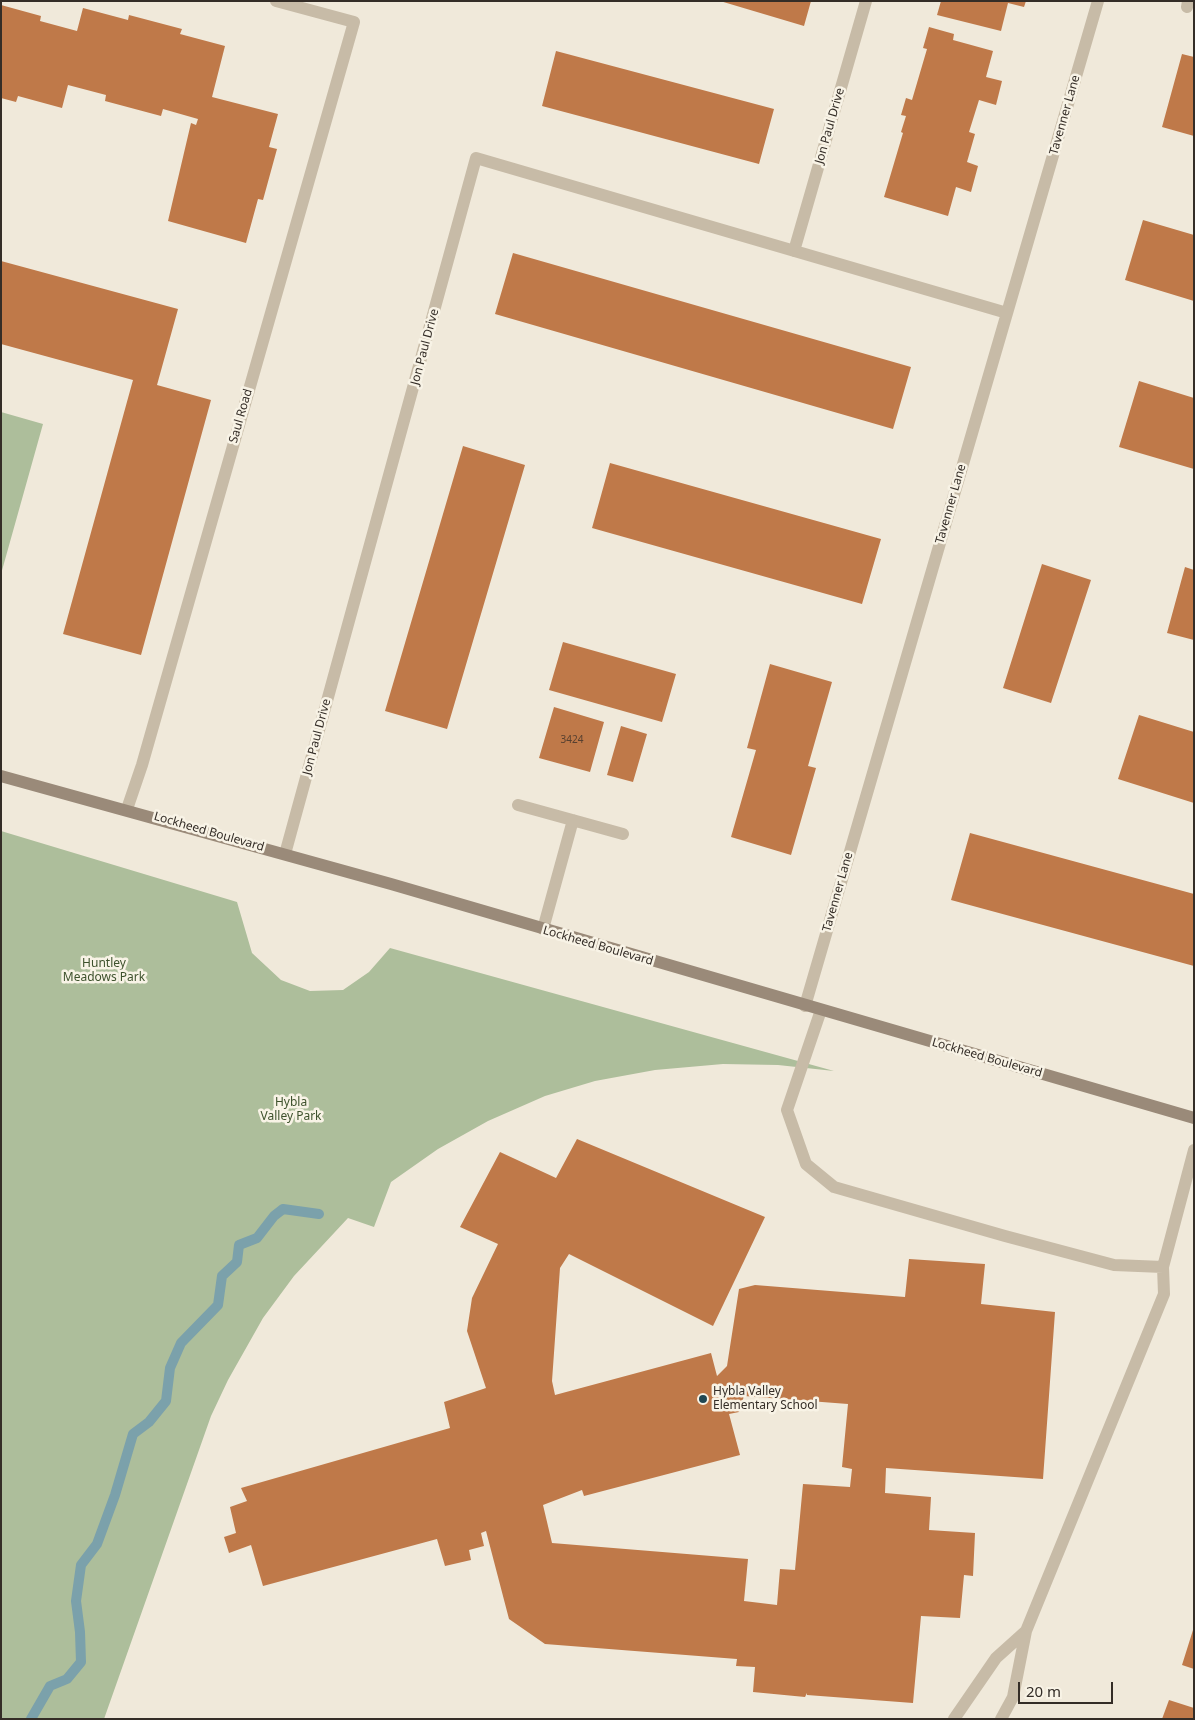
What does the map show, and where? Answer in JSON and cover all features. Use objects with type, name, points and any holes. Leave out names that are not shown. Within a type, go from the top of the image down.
[{"type":"street","name":"Saul Road","points":[[127,809],[142,765],[354,22],[276,1]]},
{"type":"street","name":"Jon Paul Drive","points":[[794,251],[866,1]]},
{"type":"street","name":"Tavenner Lane","points":[[805,1006],[1098,1]]},
{"type":"street","name":"Jon Paul Drive","points":[[285,854],[476,158],[1007,313]]},
{"type":"street","name":"Lockheed Boulevard","points":[[1,776],[127,809],[285,854],[1194,1118]]},
{"type":"street","points":[[518,805],[623,834]]},
{"type":"street","points":[[543,929],[573,820]]},
{"type":"street","points":[[821,1010],[787,1110],[806,1164],[834,1187],[1114,1265],[1163,1267]]},
{"type":"street","points":[[1001,1719],[1012,1697],[1026,1631],[1164,1294],[1163,1267],[1194,1150]]},
{"type":"street","points":[[954,1719],[996,1658],[1026,1631]]},
{"type":"green space","points":[[1,412],[43,424],[1,574]]},
{"type":"green space","name":"Hybla Valley Park","points":[[1,831],[237,902],[252,953],[281,980],[310,991],[343,990],[369,972],[390,948],[834,1071],[778,1065],[723,1064],[655,1070],[595,1081],[545,1096],[488,1121],[438,1149],[391,1182],[374,1227],[348,1218],[294,1276],[263,1318],[228,1380],[211,1416],[104,1719],[1,1719]]},
{"type":"building","points":[[720,1],[811,1],[804,26]]},
{"type":"building","points":[[941,1],[1026,1],[1024,7],[1008,3],[1001,31],[937,15]]},
{"type":"building","points":[[1,5],[41,16],[40,21],[77,31],[83,8],[128,20],[129,15],[182,29],[180,34],[225,46],[212,97],[278,114],[269,147],[277,149],[263,200],[258,199],[246,243],[168,221],[191,123],[196,125],[198,119],[163,109],[161,116],[105,101],[106,95],[68,85],[62,108],[18,96],[16,102],[1,98]]},
{"type":"building","points":[[929,27],[954,34],[953,40],[993,51],[986,77],[1002,81],[996,105],[979,100],[969,132],[975,134],[967,162],[978,166],[971,192],[956,187],[948,216],[884,197],[903,133],[901,132],[906,116],[901,115],[906,98],[912,100],[927,49],[923,48]]},
{"type":"building","points":[[556,51],[774,109],[759,164],[542,106]]},
{"type":"building","points":[[1182,54],[1194,57],[1194,136],[1162,127]]},
{"type":"building","points":[[1143,220],[1194,235],[1194,301],[1125,280]]},
{"type":"building","points":[[513,253],[911,367],[893,429],[495,314]]},
{"type":"building","points":[[1,261],[178,309],[157,385],[211,400],[141,655],[63,634],[133,380],[1,344]]},
{"type":"building","points":[[1139,381],[1194,398],[1194,469],[1119,447]]},
{"type":"building","points":[[463,446],[525,465],[447,729],[385,711]]},
{"type":"building","points":[[610,463],[881,539],[862,604],[592,528]]},
{"type":"building","points":[[1042,564],[1091,580],[1051,703],[1003,688]]},
{"type":"building","points":[[1185,567],[1194,570],[1194,640],[1167,633]]},
{"type":"building","points":[[563,642],[676,674],[662,722],[549,690]]},
{"type":"building","points":[[770,664],[832,682],[808,766],[816,768],[791,855],[731,837],[756,750],[747,748]]},
{"type":"building","points":[[554,707],[604,722],[590,772],[539,758]]},
{"type":"building","points":[[1139,715],[1194,732],[1194,803],[1118,779]]},
{"type":"building","points":[[621,726],[647,734],[633,782],[607,775]]},
{"type":"building","points":[[970,833],[1194,894],[1194,966],[951,900]]},
{"type":"building","points":[[577,1139],[765,1217],[713,1326],[569,1254],[560,1268],[552,1381],[555,1395],[711,1353],[717,1376],[727,1366],[739,1289],[755,1285],[905,1297],[909,1259],[985,1264],[981,1304],[1055,1312],[1043,1479],[886,1468],[885,1493],[931,1497],[929,1530],[975,1533],[973,1576],[964,1575],[960,1618],[921,1616],[913,1703],[807,1695],[807,1693],[805,1697],[753,1692],[755,1667],[736,1666],[737,1659],[545,1644],[509,1619],[486,1531],[481,1533],[484,1546],[469,1550],[471,1560],[445,1566],[437,1539],[263,1586],[251,1545],[229,1553],[224,1537],[236,1533],[230,1507],[247,1501],[241,1488],[450,1428],[444,1402],[486,1388],[467,1331],[472,1298],[498,1244],[460,1227],[500,1152],[556,1178]],"holes":[[[744,1396],[848,1404],[842,1467],[852,1469],[850,1487],[803,1484],[795,1570],[780,1569],[777,1605],[744,1601],[748,1559],[552,1543],[543,1505],[582,1490],[584,1496],[740,1455],[729,1414],[739,1412]]]},
{"type":"building","points":[[1194,1630],[1194,1669],[1182,1665]]},
{"type":"building","points":[[1169,1700],[1194,1708],[1194,1719],[1162,1719]]},
{"type":"waterway","points":[[31,1719],[50,1686],[67,1679],[81,1662],[76,1601],[81,1565],[97,1544],[115,1495],[133,1434],[149,1422],[166,1401],[170,1368],[181,1343],[218,1305],[222,1276],[237,1262],[239,1245],[257,1238],[274,1216],[283,1209],[319,1214]]},
{"type":"place","name":"Hybla Valley Elementary School","points":[[703,1399]]},
{"type":"park label","name":"Huntley Meadows Park","points":[[104,971]]}]
